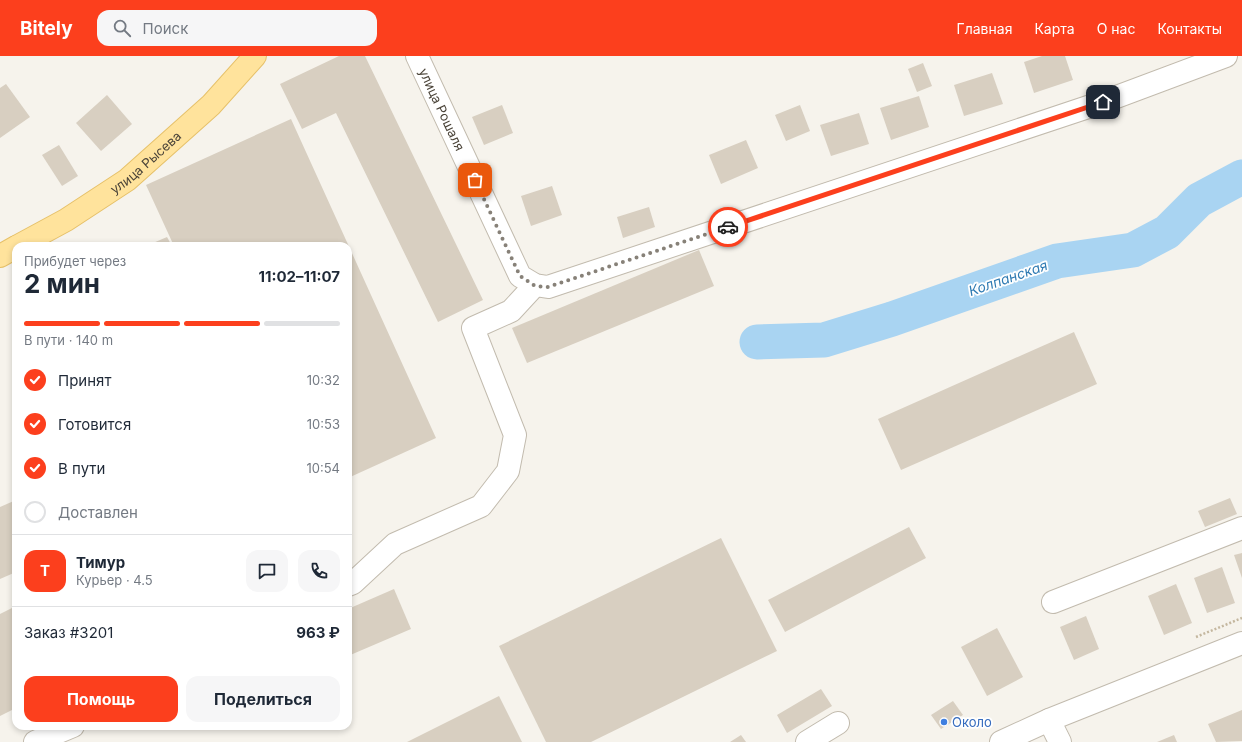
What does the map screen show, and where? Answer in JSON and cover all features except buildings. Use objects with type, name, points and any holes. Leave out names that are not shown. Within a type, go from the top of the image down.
[{"type":"main road","name":"улица Рысева","points":[[26,242],[66,220],[127,180],[211,106],[254,56]]},
{"type":"main road","name":"улица Рысева","points":[[0,256],[12,250]]},
{"type":"street","name":"улица Рошаля","points":[[418,56],[520,276],[535,286]]},
{"type":"street","points":[[352,583],[395,544],[481,506],[508,471],[515,435],[473,328],[511,311],[535,286],[548,287],[1103,102],[1226,56]]},
{"type":"street","points":[[1053,602],[1242,528]]},
{"type":"street","points":[[1001,742],[1049,720],[1242,643]]},
{"type":"street","points":[[1049,720],[1060,742]]},
{"type":"street","points":[[807,742],[838,723]]},
{"type":"street","points":[[35,742],[64,730]]},
{"type":"waterway","name":"Колпанская","points":[[757,342],[824,340],[892,319],[1057,261],[1133,250],[1167,232],[1199,200],[1242,177]]},
{"type":"way so far","points":[[475,180],[520,276],[535,286],[548,287],[728,227]]},
{"type":"place","name":"Около","points":[[944,722]]},
{"type":"route","points":[[728,227],[1103,102]]}]
